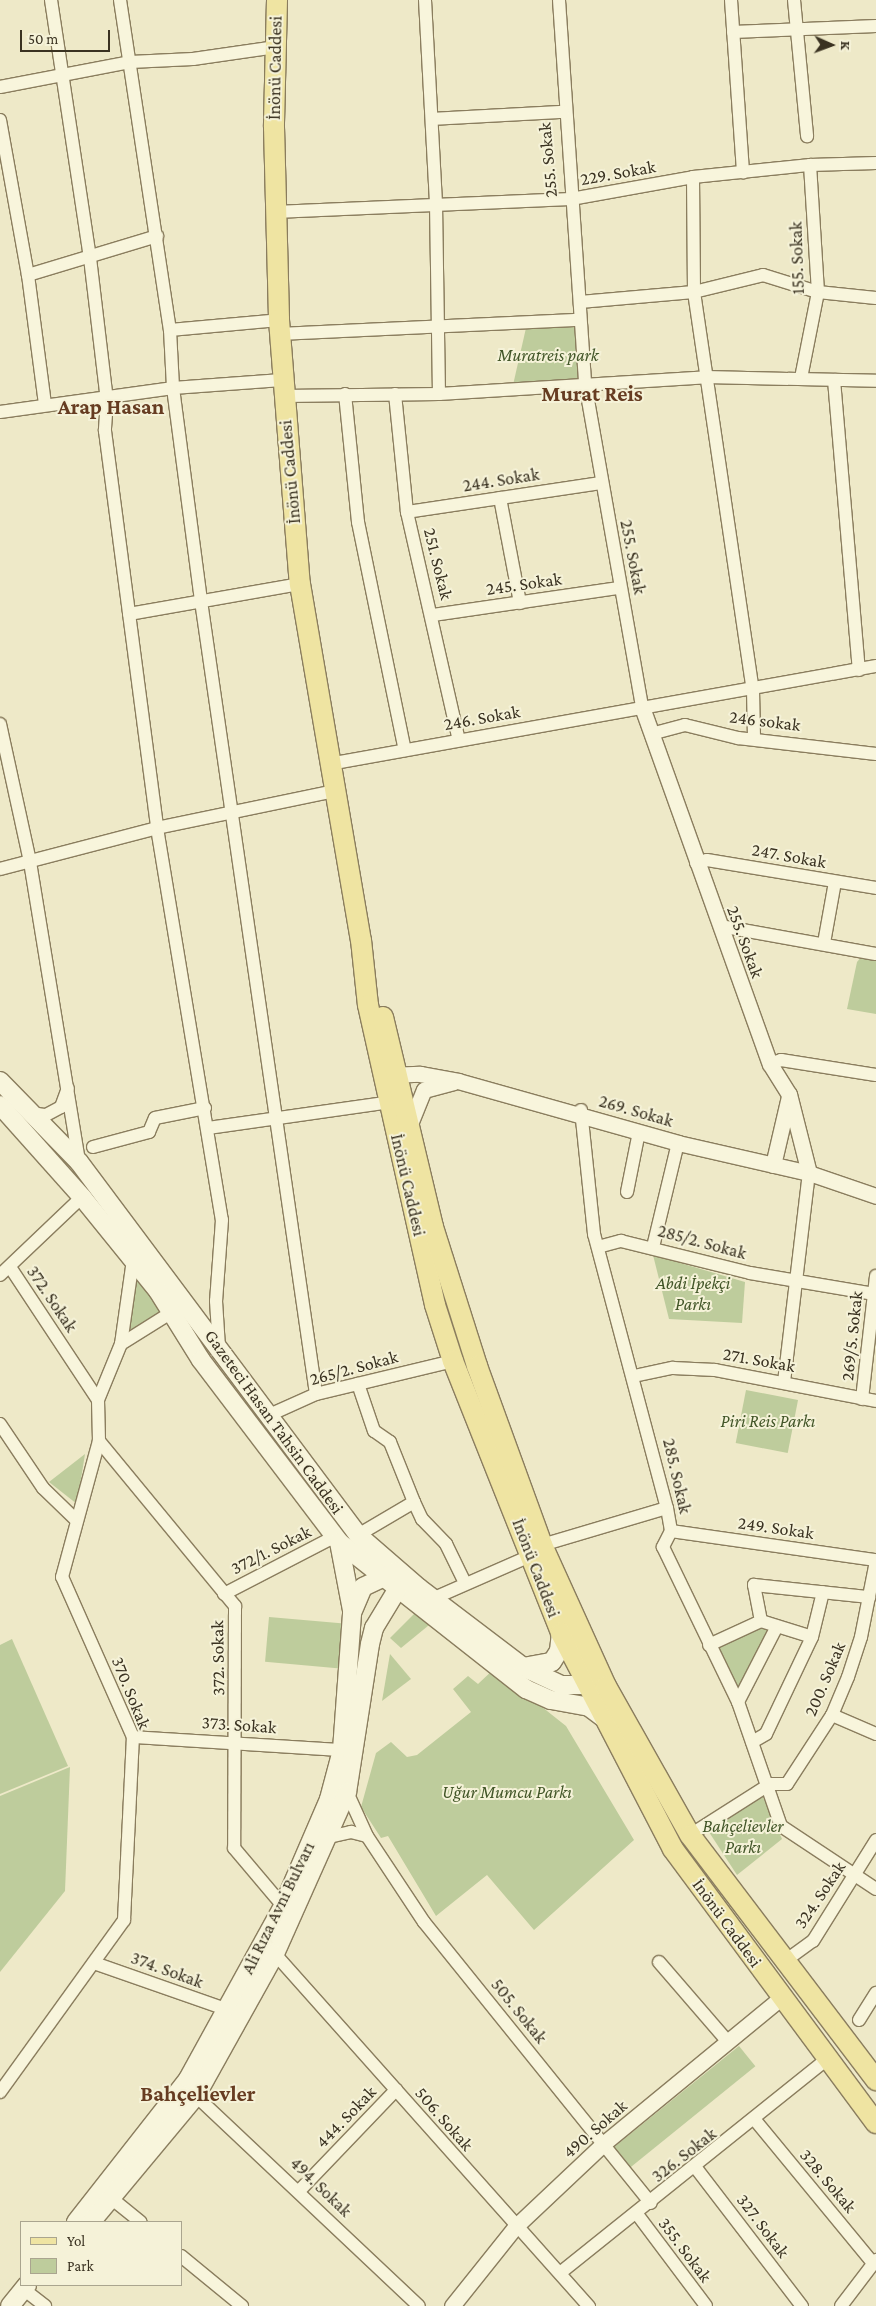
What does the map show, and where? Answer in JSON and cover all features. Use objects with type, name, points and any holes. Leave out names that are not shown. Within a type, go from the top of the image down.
[{"type":"main road","name":"İnönü Caddesi","points":[[278,3],[275,212],[279,327],[300,584],[329,764],[361,940],[391,1074],[410,1124],[433,1227],[537,1550],[561,1632],[595,1689],[690,1835],[876,2080]]},
{"type":"main road","name":"İnönü Caddesi","points":[[391,1074],[390,1102],[452,1361],[537,1550],[595,1689],[605,1719],[673,1849],[826,2060],[876,2123]]},
{"type":"main road","name":"Gazeteci Hasan Tahsin Caddesi","points":[[0,1081],[80,1162],[220,1348],[267,1416],[388,1573]]},
{"type":"main road","name":"Gazeteci Hasan Tahsin Caddesi","points":[[0,1105],[82,1197],[133,1260],[172,1312],[264,1447],[337,1539],[388,1573],[432,1599],[523,1667],[561,1685],[595,1689]]},
{"type":"main road","points":[[337,1539],[351,1588],[352,1613]]},
{"type":"main road","points":[[388,1573],[394,1596],[412,1602],[526,1689],[551,1700],[589,1707],[605,1719]]},
{"type":"main road","name":"Ali Rıza Avni Bulvarı","points":[[77,2221],[188,2079],[284,1906],[329,1799],[342,1750],[352,1613],[363,1587],[388,1573]]},
{"type":"main road","name":"Ali Rıza Avni Bulvarı","points":[[92,2221],[196,2096],[274,1954],[329,1837],[347,1792],[374,1628],[394,1596]]},
{"type":"main road","points":[[523,1667],[552,1662],[559,1651],[561,1632]]},
{"type":"main road","points":[[570,1702],[595,1689]]},
{"type":"main road","points":[[10,2306],[34,2295]]},
{"type":"street","points":[[51,0],[64,75],[90,258],[107,400],[105,431],[157,828],[205,1108],[222,1220],[216,1301],[220,1348]]},
{"type":"street","points":[[120,0],[157,236],[170,330],[172,388],[201,602],[234,812],[316,1394]]},
{"type":"street","points":[[425,0],[436,204],[439,394]]},
{"type":"street","name":"255. Sokak","points":[[559,0],[563,112],[580,302],[585,383],[600,483],[642,708],[770,1064],[789,1094],[810,1173]]},
{"type":"street","points":[[731,0],[743,173]]},
{"type":"street","points":[[794,0],[807,136]]},
{"type":"street","points":[[733,32],[796,27],[876,26]]},
{"type":"street","points":[[0,87],[130,62],[193,59],[276,46]]},
{"type":"street","points":[[432,118],[563,112]]},
{"type":"street","points":[[0,120],[4,169],[28,275],[45,405]]},
{"type":"street","name":"229. Sokak","points":[[275,212],[570,199],[693,177],[743,173],[810,164],[876,163]]},
{"type":"street","name":"155. Sokak","points":[[801,378],[818,292],[810,164]]},
{"type":"street","points":[[693,177],[694,292],[753,690],[754,737]]},
{"type":"street","points":[[28,275],[90,258],[157,236]]},
{"type":"street","points":[[580,302],[694,292],[763,276],[818,292],[876,298]]},
{"type":"street","points":[[170,330],[279,327],[438,328],[580,320]]},
{"type":"street","points":[[0,412],[45,405],[107,400],[172,388],[283,388],[345,394],[439,394],[585,383],[706,377],[876,380]]},
{"type":"street","points":[[834,380],[859,670]]},
{"type":"street","points":[[345,394],[358,522],[405,750]]},
{"type":"street","name":"251. Sokak","points":[[395,394],[407,512],[433,615],[459,740]]},
{"type":"street","name":"244. Sokak","points":[[407,512],[600,483]]},
{"type":"street","points":[[500,498],[520,603]]},
{"type":"street","points":[[129,614],[300,584]]},
{"type":"street","name":"245. Sokak","points":[[433,615],[619,588]]},
{"type":"street","name":"246. Sokak","points":[[329,764],[753,690],[876,666]]},
{"type":"street","points":[[0,724],[30,862],[69,1085],[80,1162]]},
{"type":"street","name":"246 sokak","points":[[651,734],[685,725],[754,737],[876,754]]},
{"type":"street","points":[[0,869],[157,828],[334,791]]},
{"type":"street","name":"247. Sokak","points":[[696,862],[707,860],[876,888]]},
{"type":"street","points":[[824,943],[835,882]]},
{"type":"street","points":[[720,926],[824,943],[876,954]]},
{"type":"street","points":[[770,1064],[781,1060],[876,1075]]},
{"type":"street","name":"269. Sokak","points":[[391,1074],[458,1081],[581,1112],[678,1143],[810,1173],[876,1196]]},
{"type":"street","points":[[410,1124],[424,1090],[458,1081]]},
{"type":"street","points":[[31,1113],[46,1114],[60,1107],[69,1085]]},
{"type":"street","points":[[773,1165],[789,1094]]},
{"type":"street","points":[[208,1128],[390,1102]]},
{"type":"street","points":[[93,1147],[149,1132],[156,1118],[205,1108]]},
{"type":"street","name":"285. Sokak","points":[[581,1112],[598,1246],[634,1376],[667,1508],[671,1531],[663,1547],[738,1702],[770,1784],[781,1826],[856,1874]]},
{"type":"street","points":[[627,1192],[639,1132]]},
{"type":"street","points":[[653,1247],[678,1143]]},
{"type":"street","points":[[784,1382],[810,1173]]},
{"type":"street","points":[[5,1271],[82,1197]]},
{"type":"street","name":"285/2. Sokak","points":[[598,1246],[621,1241],[653,1247],[750,1273],[874,1294]]},
{"type":"street","name":"370. Sokak","points":[[0,2092],[124,1920],[133,1737],[62,1577],[75,1519],[99,1440],[98,1400],[121,1344],[133,1260]]},
{"type":"street","name":"372. Sokak","points":[[5,1271],[98,1400]]},
{"type":"street","name":"269/5. Sokak","points":[[862,1399],[876,1276]]},
{"type":"street","points":[[121,1344],[172,1312]]},
{"type":"street","name":"265/2. Sokak","points":[[267,1416],[316,1394],[452,1361]]},
{"type":"street","name":"271. Sokak","points":[[634,1376],[673,1368],[784,1382],[876,1401]]},
{"type":"street","points":[[358,1384],[374,1431],[390,1442],[422,1519],[446,1544],[465,1583]]},
{"type":"street","points":[[0,1424],[43,1488],[75,1519]]},
{"type":"street","name":"372. Sokak","points":[[99,1440],[235,1606],[237,1741],[234,1848],[284,1906]]},
{"type":"street","points":[[358,1536],[414,1502]]},
{"type":"street","points":[[432,1599],[537,1550],[667,1508]]},
{"type":"street","name":"249. Sokak","points":[[671,1531],[876,1560]]},
{"type":"street","name":"372/1. Sokak","points":[[224,1594],[337,1539]]},
{"type":"street","name":"200. Sokak","points":[[770,1784],[787,1784],[832,1715],[861,1637],[876,1560]]},
{"type":"street","points":[[761,1621],[754,1585],[869,1597]]},
{"type":"street","points":[[752,1742],[766,1734],[812,1636],[823,1592]]},
{"type":"street","points":[[709,1645],[761,1621],[812,1636]]},
{"type":"street","points":[[738,1702],[777,1626]]},
{"type":"street","points":[[832,1715],[876,1734]]},
{"type":"street","name":"373. Sokak","points":[[133,1737],[237,1741],[342,1750]]},
{"type":"street","points":[[690,1835],[770,1784]]},
{"type":"street","name":"505. Sokak","points":[[347,1792],[366,1836],[424,1922],[651,2203]]},
{"type":"street","points":[[329,1837],[351,1832],[366,1836]]},
{"type":"street","name":"324. Sokak","points":[[785,1961],[812,1941],[876,1840]]},
{"type":"street","points":[[856,1874],[876,1889]]},
{"type":"street","name":"506. Sokak","points":[[274,1954],[515,2227],[589,2306]]},
{"type":"street","points":[[659,1962],[728,2042]]},
{"type":"street","name":"374. Sokak","points":[[94,1963],[228,2010]]},
{"type":"street","points":[[859,2020],[876,1993]]},
{"type":"street","name":"490. Sokak","points":[[453,2306],[515,2227],[603,2144],[781,1998]]},
{"type":"street","name":"326. Sokak","points":[[560,2273],[696,2168],[826,2060]]},
{"type":"street","name":"444. Sokak","points":[[300,2190],[396,2090]]},
{"type":"street","name":"494. Sokak","points":[[196,2096],[300,2190],[419,2306]]},
{"type":"street","name":"328. Sokak","points":[[755,2120],[875,2261]]},
{"type":"street","name":"327. Sokak","points":[[696,2168],[802,2306]]},
{"type":"street","points":[[111,2198],[139,2221]]},
{"type":"street","name":"355. Sokak","points":[[637,2214],[706,2306]]},
{"type":"street","points":[[182,2257],[242,2306]]},
{"type":"street","points":[[841,2306],[875,2261]]},
{"type":"green space","name":"Muratreis park","points":[[575,327],[578,380],[513,385],[526,328]]},
{"type":"green space","points":[[862,956],[876,959],[876,1014],[847,1009],[857,962]]},
{"type":"green space","name":"Abdi İpekçi Parkı","points":[[653,1255],[745,1282],[742,1323],[669,1319]]},
{"type":"green space","points":[[138,1267],[170,1309],[126,1339]]},
{"type":"green space","name":"Piri Reis Parkı","points":[[746,1390],[798,1400],[788,1453],[736,1443]]},
{"type":"green space","points":[[85,1454],[77,1504],[49,1482]]},
{"type":"green space","points":[[417,1611],[434,1621],[401,1648],[390,1638]]},
{"type":"green space","points":[[269,1617],[347,1624],[343,1669],[265,1662]]},
{"type":"green space","points":[[762,1625],[774,1627],[740,1694],[714,1648]]},
{"type":"green space","points":[[12,1639],[68,1766],[0,1794],[0,1645]]},
{"type":"green space","points":[[390,1654],[411,1679],[382,1701]]},
{"type":"green space","name":"Uğur Mumcu Parkı","points":[[494,1669],[566,1726],[634,1840],[534,1930],[487,1875],[436,1916],[388,1836],[381,1838],[361,1807],[376,1753],[391,1742],[407,1757],[417,1755],[471,1712],[453,1689],[468,1676],[478,1684]]},
{"type":"green space","points":[[70,1767],[65,1891],[0,1972],[0,1796]]},
{"type":"green space","name":"Bahçelievler Parkı","points":[[762,1795],[782,1839],[737,1875],[707,1829]]},
{"type":"green space","points":[[739,2046],[755,2066],[630,2168],[614,2147]]},
{"type":"district","name":"Murat Reis","points":[[592,394]]},
{"type":"district","name":"Arap Hasan","points":[[111,407]]},
{"type":"district","name":"Bahçelievler","points":[[198,2094]]}]
